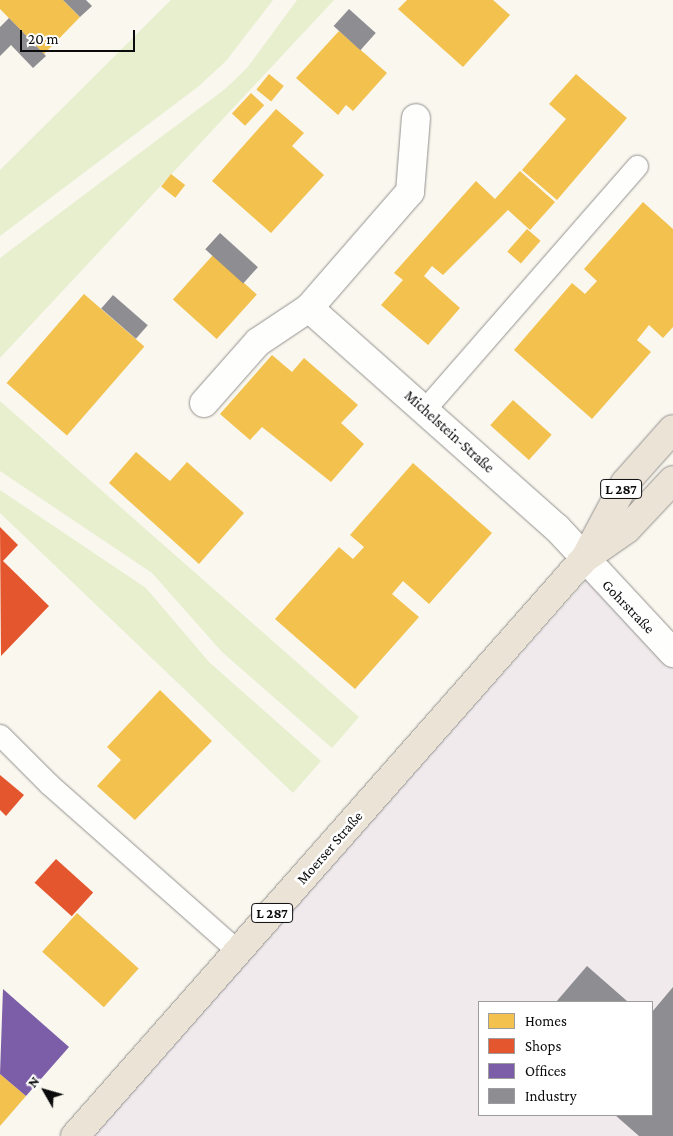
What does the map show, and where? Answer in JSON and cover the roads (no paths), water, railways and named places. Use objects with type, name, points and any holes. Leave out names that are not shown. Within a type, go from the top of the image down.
[{"type":"main road","name":"Moerser Straße","points":[[75,1136],[584,559],[625,483],[673,429]]},
{"type":"main road","name":"Moerser Straße","points":[[584,559],[627,529],[673,480]]},
{"type":"street","points":[[204,403],[258,342],[310,308],[410,192],[416,118]]},
{"type":"street","name":"Michelstein-Straße","points":[[310,308],[557,528],[584,559]]},
{"type":"street","name":"Gohrstraße","points":[[584,559],[673,653]]},
{"type":"lane","points":[[424,410],[636,166]]},
{"type":"lane","points":[[0,735],[49,784],[238,951]]}]
